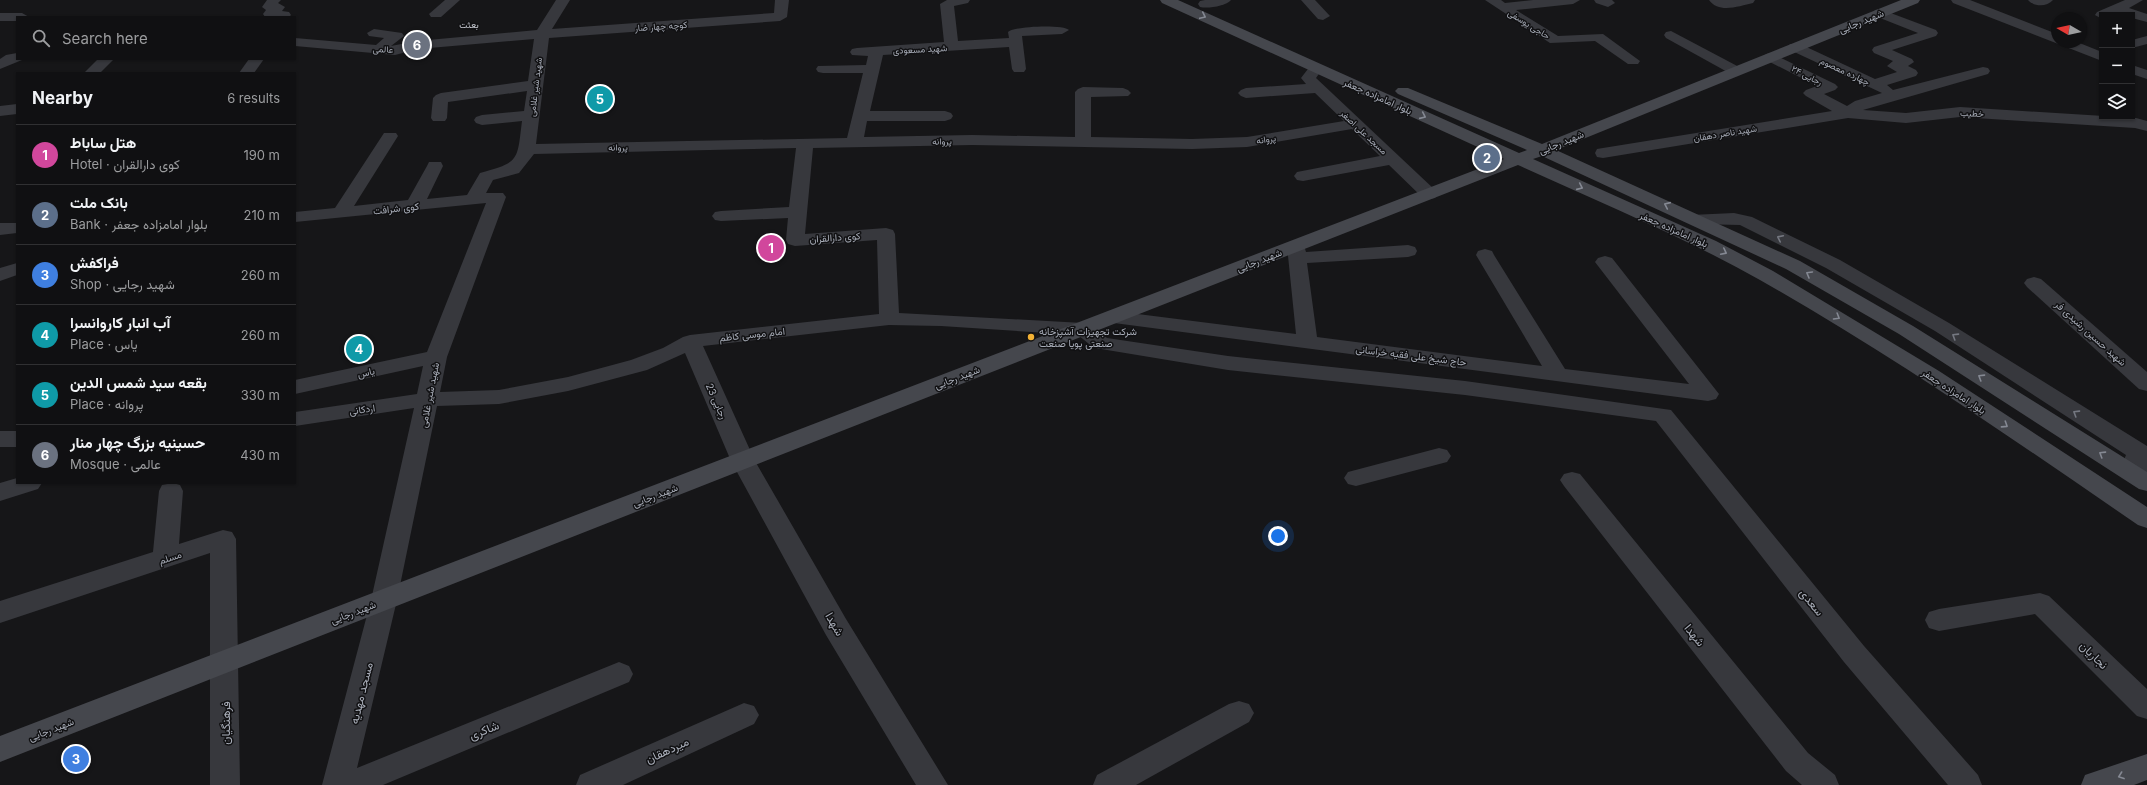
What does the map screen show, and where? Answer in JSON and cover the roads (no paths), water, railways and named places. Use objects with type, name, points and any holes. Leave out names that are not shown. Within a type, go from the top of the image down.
[{"type":"main road","name":"بلوار امامزاده جعفر","points":[[1167,0],[1709,245],[1764,273],[1885,346],[2147,519]]},
{"type":"main road","name":"شهید رجایی","points":[[0,749],[1114,316],[1297,252],[1430,194],[1912,0]]},
{"type":"main road","name":"بلوار امامزاده جعفر","points":[[1200,2],[1468,119],[1602,175],[1697,219]]},
{"type":"main road","points":[[1449,128],[1461,130],[1471,128],[1473,125],[1468,119]]},
{"type":"main road","points":[[1488,127],[1534,134],[1578,135],[1575,144],[1578,154],[1587,165],[1602,175]]},
{"type":"main road","points":[[1478,141],[1484,152],[1486,162],[1485,173],[1505,170],[1528,170],[1552,174]]},
{"type":"main road","points":[[2096,785],[2147,767]]},
{"type":"street","points":[[274,0],[269,7],[278,7],[270,14],[284,15],[282,16]]},
{"type":"street","points":[[436,14],[453,0]]},
{"type":"street","name":"شهید شیر غلامی","points":[[473,200],[486,177],[513,169],[526,154],[542,34],[563,0]]},
{"type":"street","name":"کوچه چهار ضار","points":[[542,34],[780,17],[782,0]]},
{"type":"street","name":"شهید مسعودی","points":[[856,52],[952,47],[947,4],[963,0]]},
{"type":"street","points":[[1200,2],[1224,0]]},
{"type":"street","points":[[1308,0],[1322,16]]},
{"type":"street","points":[[1497,4],[1574,0]]},
{"type":"street","points":[[1716,0],[1728,5],[1748,0]]},
{"type":"street","points":[[1958,0],[2051,37]]},
{"type":"street","points":[[2035,0],[2041,2],[2046,0]]},
{"type":"street","points":[[2108,12],[2136,0]]},
{"type":"street","name":"حاجی یوسفی","points":[[1497,4],[1554,40],[1623,35]]},
{"type":"street","points":[[2116,8],[2147,18]]},
{"type":"street","points":[[1874,84],[1911,74],[1894,66],[1907,62],[1879,50],[1931,33],[1880,13]]},
{"type":"street","points":[[0,17],[16,17]]},
{"type":"street","points":[[1018,68],[1015,32],[1062,30]]},
{"type":"street","points":[[374,33],[397,36],[375,50]]},
{"type":"street","name":"عالمی","points":[[296,42],[394,51],[417,44],[542,34]]},
{"type":"street","points":[[1671,35],[1736,71]]},
{"type":"street","points":[[1598,37],[1633,61]]},
{"type":"street","points":[[2135,43],[2147,40]]},
{"type":"street","points":[[952,47],[1016,42]]},
{"type":"street","name":"چهارده معصوم","points":[[1795,47],[1895,94]]},
{"type":"street","points":[[2082,48],[2099,54]]},
{"type":"street","points":[[854,143],[876,52]]},
{"type":"street","name":"رجایی ۲۴","points":[[1771,57],[1830,86],[1811,93],[1848,113]]},
{"type":"street","points":[[0,65],[11,58],[16,58]]},
{"type":"street","points":[[91,72],[106,60]]},
{"type":"street","points":[[247,72],[256,60]]},
{"type":"street","name":"مسجد علی اصغر","points":[[1316,68],[1308,78],[1430,194]]},
{"type":"street","points":[[823,69],[872,69]]},
{"type":"street","points":[[2135,70],[2147,75]]},
{"type":"street","points":[[1848,113],[1860,104],[1983,71]]},
{"type":"street","points":[[438,118],[442,98],[535,85]]},
{"type":"street","points":[[1246,93],[1318,88]]},
{"type":"street","points":[[1083,142],[1083,92],[1123,93]]},
{"type":"street","points":[[0,111],[16,109]]},
{"type":"street","name":"خطیب","points":[[1848,113],[1906,118],[1960,112],[2136,123],[2147,126]]},
{"type":"street","name":"شهید ناصر دهقان","points":[[1603,153],[1848,113]]},
{"type":"street","points":[[482,120],[531,115]]},
{"type":"street","points":[[861,116],[945,116]]},
{"type":"street","name":"پروانه","points":[[527,149],[972,140],[1192,144],[1247,142],[1356,124]]},
{"type":"street","points":[[340,213],[390,136]]},
{"type":"street","name":"کوی دارالقران","points":[[805,143],[795,240],[886,234],[889,319]]},
{"type":"street","points":[[1303,176],[1393,159]]},
{"type":"street","points":[[414,206],[435,166]]},
{"type":"street","name":"شهید شیر غلامی","points":[[384,600],[429,399],[436,357],[497,197]]},
{"type":"street","name":"کوی شرافت","points":[[296,217],[497,197]]},
{"type":"street","points":[[721,216],[797,212]]},
{"type":"street","points":[[1697,219],[1734,218],[1746,221],[1833,264],[1935,323],[2139,452],[2143,476]]},
{"type":"street","points":[[0,229],[16,228]]},
{"type":"street","points":[[1307,343],[1297,252],[1408,251]]},
{"type":"street","points":[[1485,255],[1558,374]]},
{"type":"street","name":"حاج شیخ علی فقیه خراسانی","points":[[1114,316],[1307,343],[1708,394],[1605,262]]},
{"type":"street","points":[[0,275],[16,269]]},
{"type":"street","name":"شهید حسین رشیدی فر","points":[[2034,283],[2147,384]]},
{"type":"street","name":"امام موسی کاظم","points":[[429,399],[499,396],[568,384],[670,354],[690,341],[889,319],[941,320],[1083,328]]},
{"type":"street","name":"سعدی","points":[[1083,328],[1101,343],[1228,363],[1465,388],[1663,415],[1854,654],[1967,785]]},
{"type":"street","name":"رجایی 23","points":[[690,341],[743,460]]},
{"type":"street","name":"یاس","points":[[296,387],[436,357]]},
{"type":"street","name":"اردکانی","points":[[296,419],[429,399]]},
{"type":"street","points":[[0,439],[16,439]]},
{"type":"street","points":[[1356,478],[1439,456]]},
{"type":"street","name":"شهدا","points":[[743,460],[836,626],[933,785]]},
{"type":"street","name":"شهدا","points":[[1572,480],[1797,762],[1824,785]]},
{"type":"street","points":[[0,492],[27,484]]},
{"type":"street","points":[[165,559],[170,491]]},
{"type":"street","name":"مسلم","points":[[0,612],[223,539],[225,662]]},
{"type":"street","name":"مسجد مهدیه","points":[[337,785],[384,600]]},
{"type":"street","name":"نجاریان","points":[[1939,620],[2040,603],[2147,708]]},
{"type":"street","name":"فرهنگیان","points":[[219,783],[225,662]]},
{"type":"street","name":"شاکری","points":[[349,785],[619,674]]},
{"type":"street","points":[[1108,785],[1239,713]]},
{"type":"street","name":"میردهقان","points":[[591,785],[744,715]]},
{"type":"place","name":"حسینیه بزرگ چهار منار","points":[[417,45]]},
{"type":"place","name":"بقعه سید شمس الدین","points":[[600,99]]},
{"type":"place","name":"بانک ملت","points":[[1487,158]]},
{"type":"place","name":"هتل ساباط","points":[[771,248]]},
{"type":"place","name":"شرکت تجهیزات آشپزخانه صنعتی پویا صنعت","points":[[1031,337]]},
{"type":"place","name":"آب انبار کاروانسرا","points":[[359,349]]},
{"type":"place","name":"فراکفش","points":[[76,759]]},
{"type":"district","name":"بعثت","points":[[469,24]]}]
